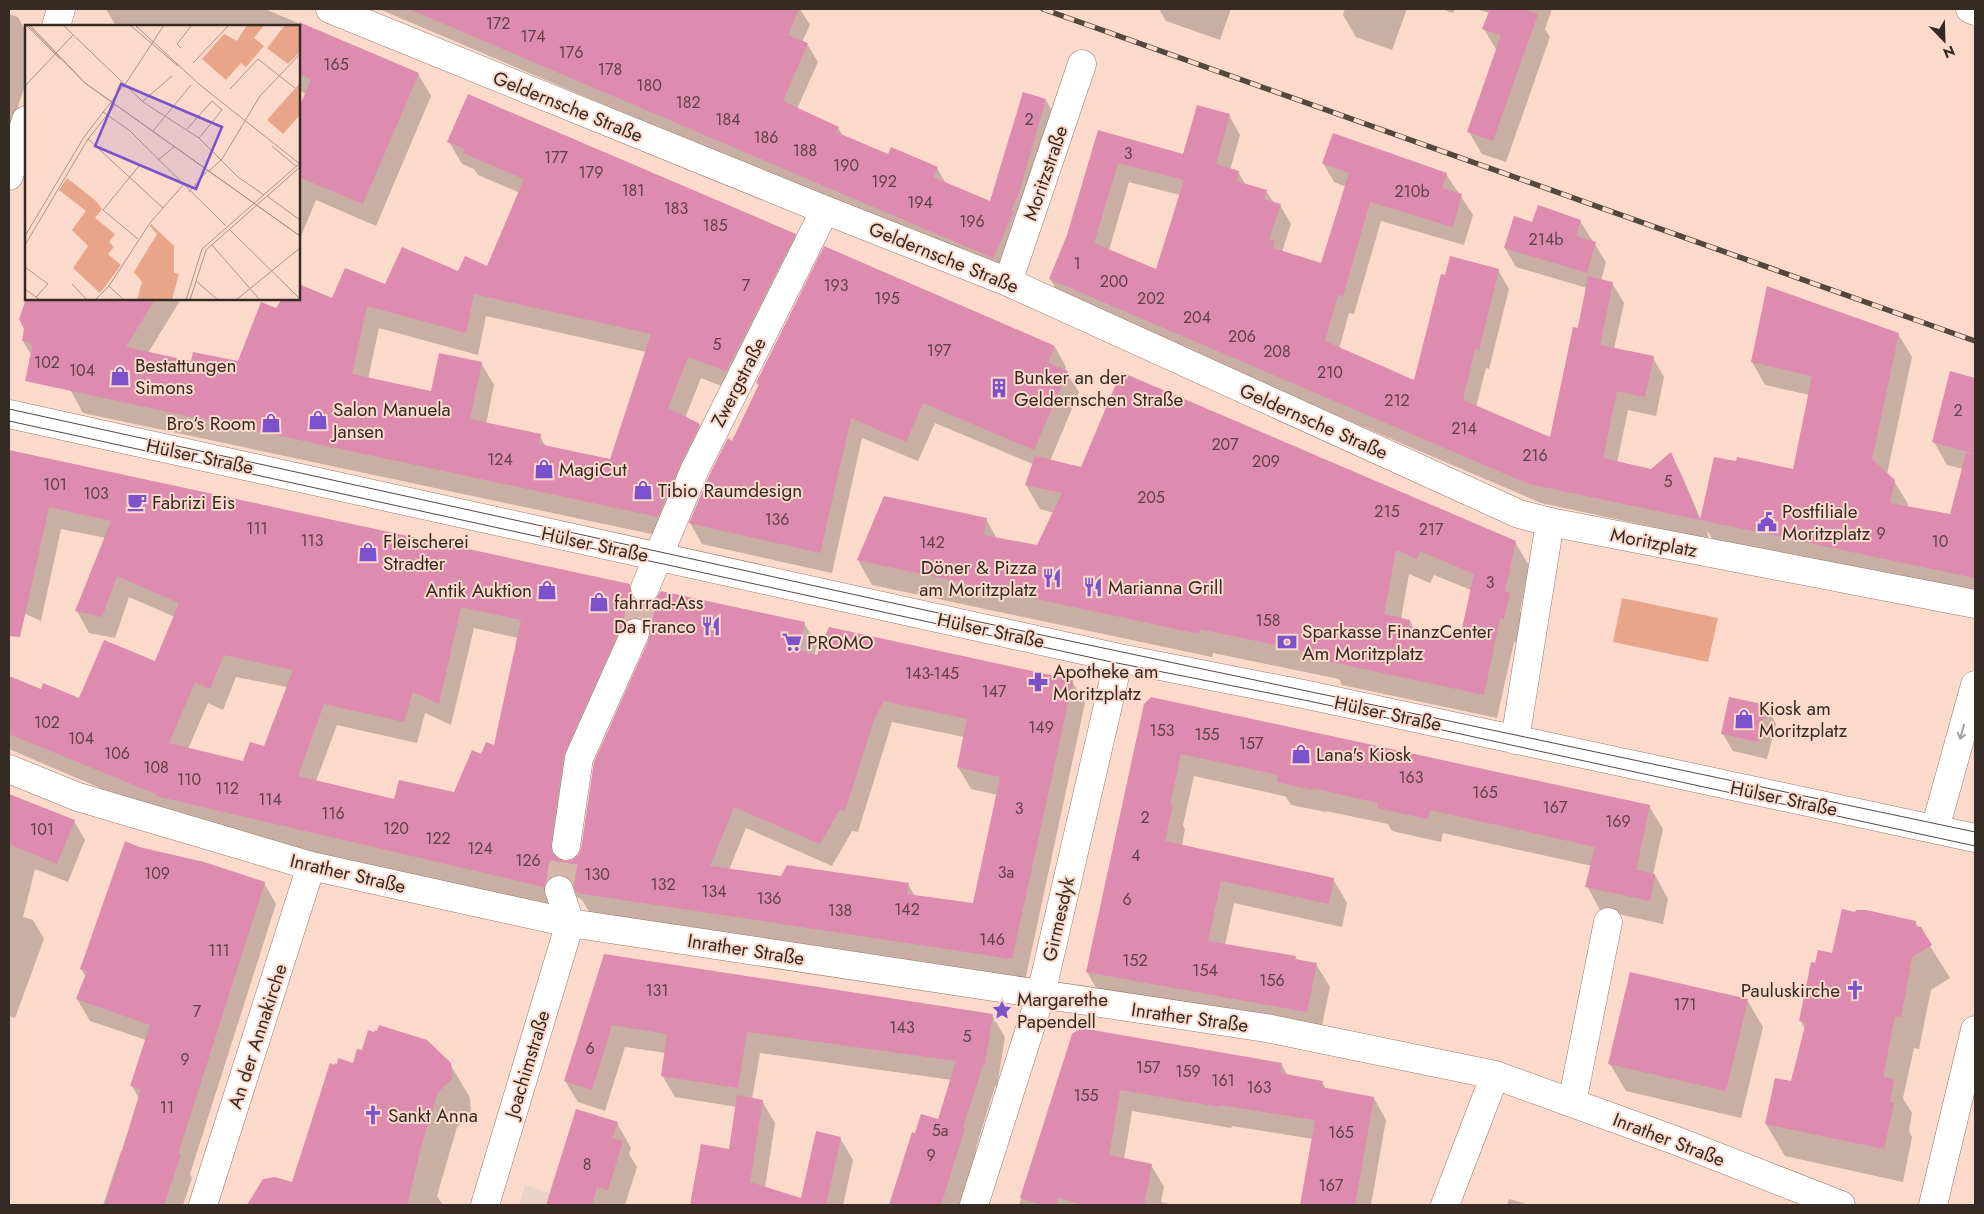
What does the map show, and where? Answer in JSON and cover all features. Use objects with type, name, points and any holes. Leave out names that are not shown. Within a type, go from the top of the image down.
[{"type":"street","points":[[56,25],[61,9]]},
{"type":"street","name":"Geldernsche Straße","points":[[330,9],[824,210],[1008,282],[1518,514],[1550,522]]},
{"type":"street","points":[[1970,9],[1975,11]]},
{"type":"street","name":"Moritzstraße","points":[[1008,282],[1082,64]]},
{"type":"street","points":[[9,176],[25,123]]},
{"type":"street","name":"Zwergstraße","points":[[645,588],[695,469],[824,210]]},
{"type":"street","name":"Hülser Straße","points":[[9,414],[1119,658],[1313,696],[1975,838]]},
{"type":"street","points":[[1515,740],[1550,522]]},
{"type":"street","name":"Moritzplatz","points":[[1550,522],[1975,604]]},
{"type":"street","points":[[566,846],[579,758],[635,633]]},
{"type":"street","name":"Girmesdyk","points":[[974,1205],[1041,994],[1119,658]]},
{"type":"street","points":[[1935,829],[1975,685]]},
{"type":"street","name":"Inrather Straße","points":[[9,769],[78,797],[311,866],[570,923],[1266,1028],[1495,1075],[1676,1140],[1841,1205]]},
{"type":"street","name":"An der Annakirche","points":[[203,1205],[311,866]]},
{"type":"street","points":[[559,890],[570,923]]},
{"type":"street","points":[[1572,1103],[1608,922]]},
{"type":"street","name":"Joachimstraße","points":[[485,1205],[570,923]]},
{"type":"street","points":[[1933,1205],[1975,1030]]},
{"type":"street","points":[[1445,1205],[1495,1075]]},
{"type":"shaded area","points":[[1622,598],[1718,618],[1708,662],[1613,642]]},
{"type":"shaded area","points":[[525,1185],[585,1205],[519,1205]]},
{"type":"building","points":[[409,9],[799,9],[788,35],[808,43],[783,101],[839,127],[836,132],[888,154],[891,147],[938,167],[933,177],[990,201],[1023,92],[1046,99],[1019,193],[1011,210],[1014,211],[993,258]]},
{"type":"building","points":[[1490,9],[1524,9],[1538,14],[1493,141],[1467,132],[1501,35],[1482,29]]},
{"type":"building","points":[[299,22],[419,73],[363,204],[300,177],[300,106],[311,79],[300,74]]},
{"type":"building","points":[[468,94],[796,234],[726,371],[688,357],[668,408],[700,424],[658,517],[25,381],[33,343],[22,341],[24,329],[19,319],[26,300],[154,300],[126,347],[191,361],[193,352],[238,361],[261,302],[276,308],[281,300],[300,300],[300,284],[332,298],[345,268],[385,284],[402,247],[458,271],[465,256],[487,266],[524,179],[463,153],[465,149],[447,142]],"holes":[[[474,294],[651,334],[610,459],[539,444],[541,434],[470,419],[482,362],[439,353],[431,391],[352,374],[367,306],[466,333]]]},
{"type":"building","points":[[1197,105],[1230,114],[1216,164],[1239,171],[1236,181],[1267,190],[1264,199],[1281,204],[1269,239],[1275,241],[1273,248],[1321,263],[1349,173],[1322,163],[1333,133],[1447,173],[1442,188],[1462,194],[1453,227],[1370,202],[1343,296],[1338,295],[1325,341],[1414,380],[1441,274],[1445,275],[1450,256],[1499,269],[1479,350],[1475,349],[1463,400],[1550,437],[1573,327],[1578,328],[1588,276],[1613,282],[1600,345],[1654,356],[1645,397],[1617,391],[1603,458],[1651,469],[1671,452],[1700,520],[1529,484],[1049,279],[1067,235],[1098,130],[1183,154]],"holes":[[[1118,163],[1184,180],[1156,269],[1094,243]]]},
{"type":"building","points":[[1538,205],[1581,220],[1576,236],[1596,242],[1587,273],[1504,248],[1514,216],[1532,222]]},
{"type":"building","points":[[824,246],[1055,346],[1048,363],[1068,371],[1034,450],[923,403],[906,442],[851,418],[820,553],[689,523],[728,438],[732,441],[759,384],[756,383]]},
{"type":"building","points":[[1767,286],[1899,333],[1872,459],[1895,480],[1890,503],[1950,514],[1966,453],[1975,454],[1975,578],[1700,520],[1714,457],[1736,461],[1737,457],[1793,469],[1812,376],[1751,362]]},
{"type":"building","points":[[1950,371],[1975,378],[1975,454],[1932,442]]},
{"type":"building","points":[[1121,372],[1516,541],[1505,591],[1510,593],[1504,619],[1500,618],[1484,695],[1327,661],[1328,656],[1200,629],[1199,634],[857,560],[884,496],[987,518],[983,535],[1037,545],[1062,493],[1025,485],[1035,456],[1081,467]],"holes":[[[1396,550],[1417,559],[1420,551],[1474,574],[1460,637],[1409,627],[1410,620],[1384,614]]]},
{"type":"building","points":[[9,450],[630,584],[632,597],[639,603],[646,604],[654,601],[661,591],[805,622],[799,650],[817,655],[829,627],[1073,680],[1012,959],[577,893],[570,879],[562,875],[554,875],[548,879],[544,887],[156,796],[156,794],[9,734],[9,676],[41,689],[43,683],[79,698],[104,640],[155,661],[179,603],[117,576],[102,617],[75,611],[111,521],[49,507],[20,637],[9,636]],"holes":[[[461,607],[521,620],[494,745],[486,742],[481,754],[472,750],[454,792],[399,780],[394,799],[298,776],[324,704],[404,722],[413,692],[439,704]],[[634,617],[642,619],[648,624],[651,632],[594,762],[581,849],[572,860],[563,861],[552,852],[551,844],[564,755],[621,627],[626,620]],[[224,655],[293,670],[264,746],[250,742],[243,761],[169,743],[195,682],[210,689]],[[884,701],[967,719],[957,767],[1000,777],[973,903],[907,894],[909,883],[787,865],[781,876],[710,866],[734,807],[820,844],[840,809],[845,811],[874,720]]]},
{"type":"building","points":[[1151,697],[1650,805],[1636,870],[1655,874],[1650,901],[1585,887],[1595,847],[1430,810],[1428,819],[1377,808],[1378,803],[1277,782],[1278,776],[1270,773],[1181,754],[1170,804],[1173,805],[1165,841],[1334,878],[1329,904],[1221,881],[1208,941],[1296,956],[1295,959],[1317,963],[1307,1012],[1086,972],[1144,704]]},
{"type":"building","name":"Kiosk am Moritzplatz","points":[[1729,697],[1767,705],[1758,742],[1721,734]]},
{"type":"building","points":[[9,794],[75,820],[57,864],[9,844]]},
{"type":"building","points":[[125,841],[139,847],[204,862],[265,882],[178,1154],[181,1155],[164,1205],[105,1205],[141,1089],[130,1086],[150,1025],[76,999],[87,971],[80,969]]},
{"type":"building","points":[[1842,909],[1855,912],[1856,910],[1866,910],[1916,921],[1915,926],[1921,927],[1932,945],[1912,957],[1901,1017],[1895,1016],[1883,1077],[1894,1079],[1890,1102],[1894,1103],[1884,1149],[1765,1124],[1775,1078],[1791,1081],[1806,1022],[1799,1021],[1811,962],[1815,963],[1818,950],[1832,953]]},
{"type":"building","points":[[604,954],[993,1014],[985,1065],[983,1065],[963,1127],[965,1128],[941,1205],[889,1205],[912,1132],[915,1133],[921,1114],[938,1119],[956,1061],[747,1032],[738,1088],[661,1076],[667,1034],[612,1025],[592,1090],[564,1081]]},
{"type":"building","points":[[1630,972],[1748,999],[1726,1091],[1608,1064]]},
{"type":"building","name":"Sankt Anna","points":[[379,1025],[427,1040],[451,1063],[452,1079],[438,1092],[422,1143],[407,1205],[247,1205],[263,1179],[275,1177],[292,1182],[330,1063],[337,1064],[338,1058],[353,1063],[357,1049],[362,1050],[368,1030],[377,1031]]},
{"type":"building","points":[[1081,1028],[1282,1063],[1280,1073],[1323,1081],[1321,1087],[1374,1097],[1355,1205],[1300,1205],[1315,1120],[1220,1105],[1219,1107],[1120,1090],[1109,1155],[1152,1164],[1144,1205],[1085,1205],[1058,1198],[1056,1205],[1044,1205],[1020,1198],[1072,1034]]},
{"type":"building","points":[[737,1095],[763,1100],[750,1182],[801,1198],[816,1131],[841,1137],[826,1205],[690,1205],[701,1144],[729,1149]]},
{"type":"building","points":[[576,1109],[618,1122],[612,1138],[623,1141],[608,1190],[597,1187],[592,1205],[546,1205]]},
{"type":"tunnel","points":[[635,633],[645,588]]},
{"type":"tunnel","points":[[559,890],[566,846]]},
{"type":"tram line","points":[[9,409],[961,618],[1975,832]]},
{"type":"tram line","points":[[9,421],[1107,661],[1309,701],[1975,846]]},
{"type":"railway","points":[[1043,9],[1975,341]]},
{"type":"place","name":"Bestattungen Simons","points":[[120,376]]},
{"type":"place","name":"Bunker an der Geldernschen Straße","points":[[999,388]]},
{"type":"place","name":"Salon Manuela Jansen","points":[[318,420]]},
{"type":"place","name":"Bro‘s Room","points":[[271,423]]},
{"type":"place","name":"MagiCut","points":[[544,469]]},
{"type":"place","name":"Tibio Raumdesign","points":[[643,490]]},
{"type":"place","name":"Fabrizi Eis","points":[[137,502]]},
{"type":"place","name":"Postfiliale Moritzplatz","points":[[1767,522]]},
{"type":"place","name":"Fleischerei Stradter","points":[[368,552]]},
{"type":"place","name":"Döner & Pizza am Moritzplatz","points":[[1052,578]]},
{"type":"place","name":"Marianna Grill","points":[[1093,587]]},
{"type":"place","name":"Antik Auktion","points":[[547,590]]},
{"type":"place","name":"fahrrad-Ass","points":[[599,602]]},
{"type":"place","name":"Da Franco","points":[[711,626]]},
{"type":"place","name":"PROMO","points":[[792,642]]},
{"type":"place","name":"Sparkasse FinanzCenter Am Moritzplatz","points":[[1287,642]]},
{"type":"place","name":"Apotheke am Moritzplatz","points":[[1038,682]]},
{"type":"place","name":"Kiosk am Moritzplatz","points":[[1744,719]]},
{"type":"place","name":"Lana's Kiosk","points":[[1301,754]]},
{"type":"place","name":"Pauluskirche","points":[[1855,990]]},
{"type":"place","name":"Margarethe Papendell","points":[[1002,1010]]},
{"type":"place","name":"Sankt Anna","points":[[373,1115]]}]
